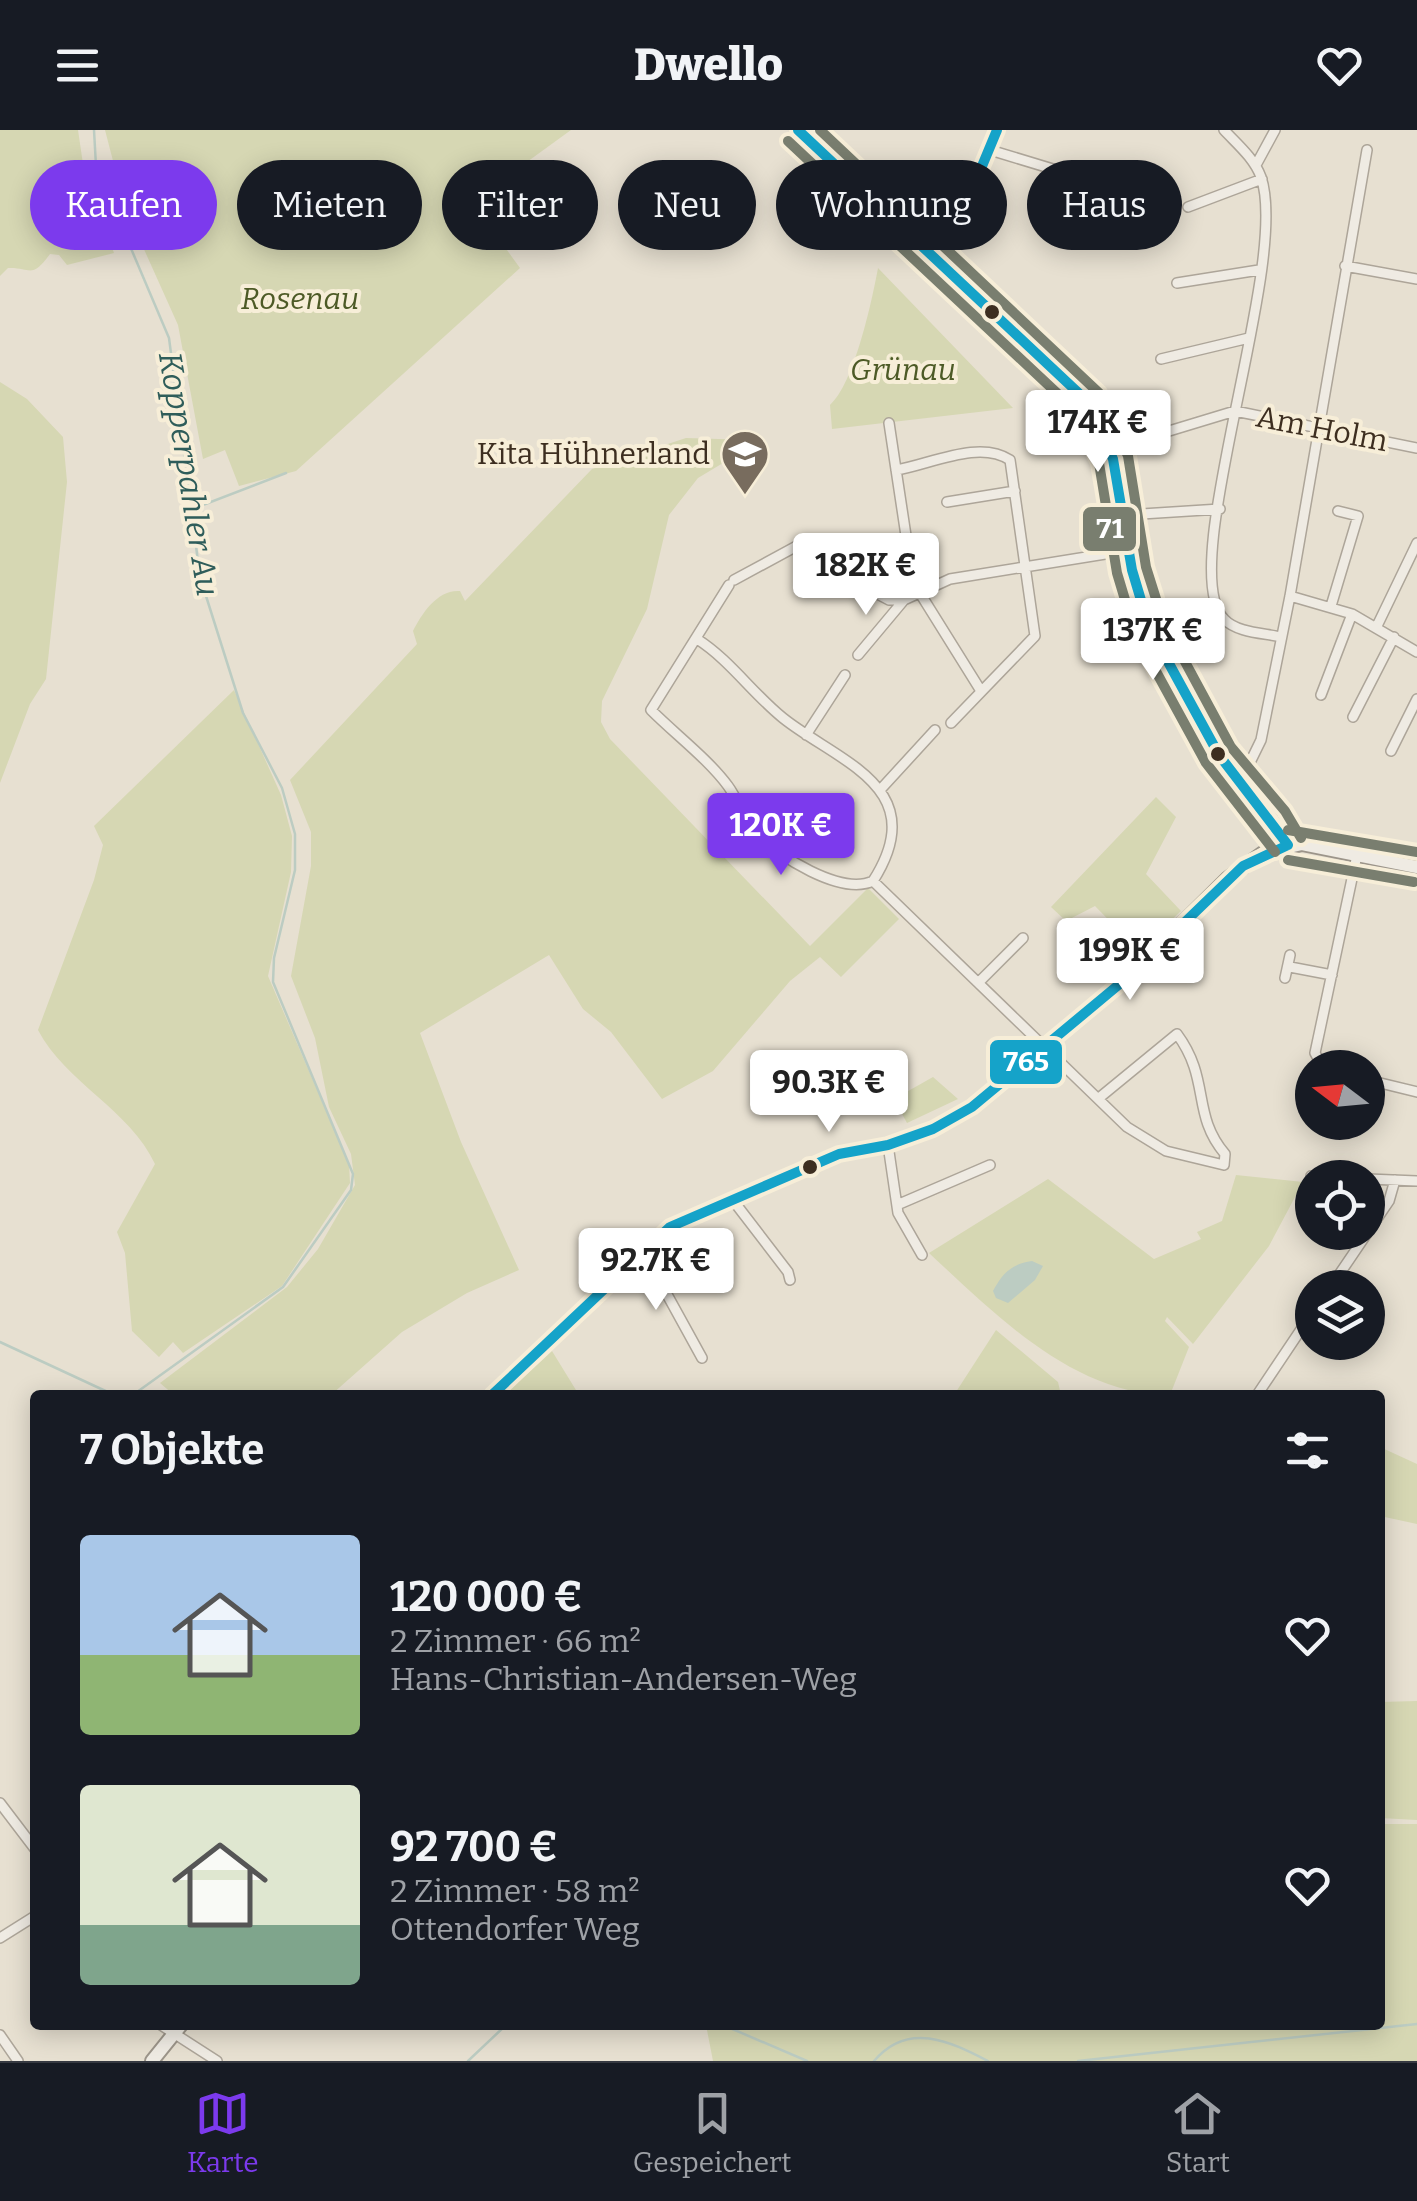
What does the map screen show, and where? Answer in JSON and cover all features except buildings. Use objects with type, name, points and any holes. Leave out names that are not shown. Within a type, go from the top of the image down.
[{"type":"main road","points":[[798,130],[831,160]]},
{"type":"main road","points":[[928,250],[1074,386],[1120,446],[1130,550],[1148,626],[1209,738],[1240,783],[1278,824],[1288,845]]},
{"type":"main road","points":[[497,1390],[670,1226],[839,1154],[888,1145],[933,1129],[972,1107],[1128,977],[1243,866],[1288,845],[1417,868]]},
{"type":"main road","points":[[152,2061],[177,2030]]},
{"type":"street","points":[[985,160],[997,130]]},
{"type":"street","points":[[1224,130],[1256,165],[1262,179],[1266,230],[1220,509],[1212,592],[1222,618],[1240,628],[1281,637]]},
{"type":"street","points":[[1256,165],[1274,130]]},
{"type":"street","points":[[990,150],[1027,161]]},
{"type":"street","points":[[1240,783],[1261,740],[1290,596],[1366,150]]},
{"type":"street","points":[[1188,207],[1262,179]]},
{"type":"street","points":[[1345,266],[1417,278]]},
{"type":"street","points":[[1177,283],[1259,270]]},
{"type":"street","points":[[1161,358],[1249,338]]},
{"type":"street","name":"Am Holm","points":[[1120,446],[1236,411],[1316,431],[1417,448]]},
{"type":"street","points":[[889,423],[916,592],[981,692]]},
{"type":"street","points":[[896,470],[939,458],[1004,455],[1010,460],[1034,636],[951,724]]},
{"type":"street","points":[[948,502],[1015,491]]},
{"type":"street","points":[[1126,515],[1220,509]]},
{"type":"street","points":[[1332,606],[1358,516],[1338,511]]},
{"type":"street","points":[[697,639],[806,735],[853,761],[880,790],[890,836],[873,881],[865,884],[828,878],[778,853],[753,830],[728,786],[651,710],[732,582],[798,543],[814,541],[832,552],[878,597],[904,600]]},
{"type":"street","points":[[1377,626],[1417,544]]},
{"type":"street","points":[[858,654],[904,600],[950,579],[1130,550]]},
{"type":"street","points":[[1290,596],[1352,614],[1417,652]]},
{"type":"street","points":[[1321,695],[1352,614]]},
{"type":"street","points":[[1354,717],[1394,637]]},
{"type":"street","points":[[806,735],[844,675]]},
{"type":"street","points":[[1390,751],[1417,699]]},
{"type":"street","points":[[880,790],[935,730]]},
{"type":"street","points":[[1322,1050],[1332,976],[1357,855]]},
{"type":"street","points":[[873,881],[1100,1098],[1148,1142],[1190,1160],[1224,1166],[1225,1154],[1206,1132],[1195,1058],[1177,1034],[1100,1098]]},
{"type":"street","points":[[979,982],[1023,938]]},
{"type":"street","points":[[1285,978],[1290,955]]},
{"type":"street","points":[[1290,967],[1332,976]]},
{"type":"street","points":[[1385,1084],[1417,1092]]},
{"type":"street","points":[[888,1145],[896,1205],[907,1235],[922,1255]]},
{"type":"street","points":[[896,1205],[990,1165]]},
{"type":"street","points":[[1385,1180],[1417,1181]]},
{"type":"street","points":[[1342,1270],[1388,1201],[1396,1180]]},
{"type":"street","points":[[732,1198],[790,1280]]},
{"type":"street","points":[[642,1249],[702,1358]]},
{"type":"street","points":[[1259,1390],[1295,1338]]},
{"type":"street","points":[[0,1803],[30,1842]]},
{"type":"street","points":[[0,1938],[30,1919]]},
{"type":"street","points":[[179,2030],[217,2061]]},
{"type":"street","points":[[0,2035],[18,2061]]},
{"type":"green space","points":[[0,130],[78,130],[82,160],[30,160],[30,250],[114,253],[67,265],[59,255],[50,254],[34,270],[8,268],[0,276]]},
{"type":"green space","name":"Rosenau","points":[[105,130],[571,130],[530,160],[442,160],[442,250],[507,250],[520,268],[296,471],[239,486],[225,450],[203,459],[178,325],[144,250],[217,250],[217,160],[113,160]]},
{"type":"green space","name":"Grünau","points":[[878,268],[1013,408],[832,429],[830,405],[854,361]]},
{"type":"green space","points":[[0,382],[27,399],[63,437],[67,482],[46,679],[30,704],[0,783]]},
{"type":"green space","points":[[686,438],[752,440],[753,445],[698,478],[669,515],[647,609],[602,701],[601,722],[610,739],[810,946],[868,888],[899,919],[841,977],[820,957],[790,981],[713,1071],[662,1099],[611,1032],[583,1009],[549,955],[420,1033],[461,1142],[519,1270],[467,1293],[402,1332],[337,1390],[168,1390],[160,1383],[287,1287],[318,1249],[355,1185],[351,1154],[329,1107],[315,1038],[291,976],[311,866],[311,832],[290,780],[417,644],[413,631],[426,610],[452,591],[460,591],[465,601],[592,469]]},
{"type":"green space","points":[[234,690],[281,795],[292,836],[291,872],[268,976],[349,1164],[350,1183],[282,1286],[183,1353],[173,1342],[159,1357],[132,1331],[125,1253],[117,1232],[155,1164],[130,1128],[64,1065],[38,1030],[94,880],[103,845],[94,826]]},
{"type":"green space","points":[[1156,797],[1176,817],[1146,874],[1181,911],[1139,951],[1095,906],[1066,921],[1051,907]]},
{"type":"green space","points":[[933,1077],[958,1099],[907,1123],[894,1099]]},
{"type":"green space","points":[[1236,1175],[1295,1181],[1295,1197],[1269,1246],[1193,1344],[1167,1317],[1165,1321],[1189,1347],[1172,1390],[1132,1390],[1069,1366],[1009,1325],[929,1253],[1048,1179],[1154,1259],[1201,1239],[1197,1232],[1222,1221]]},
{"type":"green space","points":[[996,1330],[1058,1382],[1060,1390],[957,1390]]},
{"type":"green space","points":[[552,1351],[576,1390],[509,1390]]},
{"type":"green space","points":[[1385,1449],[1417,1464],[1417,1524],[1385,1517]]},
{"type":"green space","points":[[1417,1701],[1417,1820],[1385,1818],[1385,1702]]},
{"type":"green space","points":[[1385,1824],[1417,1824],[1417,2061],[713,2061],[707,2030],[1385,2030]]},
{"type":"shaded area","points":[[1032,1261],[1043,1266],[1035,1280],[1008,1303],[996,1298],[993,1291],[1004,1274]]},
{"type":"waterway","name":"Kopperpahler Au","points":[[94,130],[96,166],[169,338],[200,577],[243,713],[282,788],[295,834],[295,870],[274,958],[273,982],[353,1174],[351,1190],[283,1287],[140,1390]]},
{"type":"waterway","points":[[190,510],[286,473]]},
{"type":"waterway","name":"Kopperpahler Au","points":[[0,1342],[103,1390]]},
{"type":"waterway","points":[[1385,2027],[1417,2024]]},
{"type":"waterway","points":[[468,2061],[501,2030]]},
{"type":"waterway","points":[[735,2030],[807,2061]]},
{"type":"waterway","points":[[1078,2061],[1362,2030]]},
{"type":"waterway","points":[[874,2061],[901,2041],[915,2038],[944,2042],[988,2061]]},
{"type":"transit line","name":"765","points":[[798,130],[1087,401],[1113,459],[1132,570],[1149,627],[1219,755],[1288,845]]},
{"type":"transit line","points":[[820,130],[1099,393],[1128,456],[1146,567],[1163,621],[1231,747],[1285,811],[1301,838]]},
{"type":"transit line","name":"765","points":[[985,160],[997,130]]},
{"type":"transit line","name":"71","points":[[788,141],[1075,410],[1099,463],[1117,573],[1135,633],[1206,763],[1275,852]]},
{"type":"transit line","points":[[1288,830],[1417,852]]},
{"type":"transit line","name":"765","points":[[497,1390],[670,1227],[839,1154],[888,1145],[933,1129],[972,1107],[1128,977],[1243,866],[1288,845]]},
{"type":"transit line","name":"71","points":[[1288,860],[1414,882]]},
{"type":"place","name":"Kita Hühnerland","points":[[745,496]]}]
